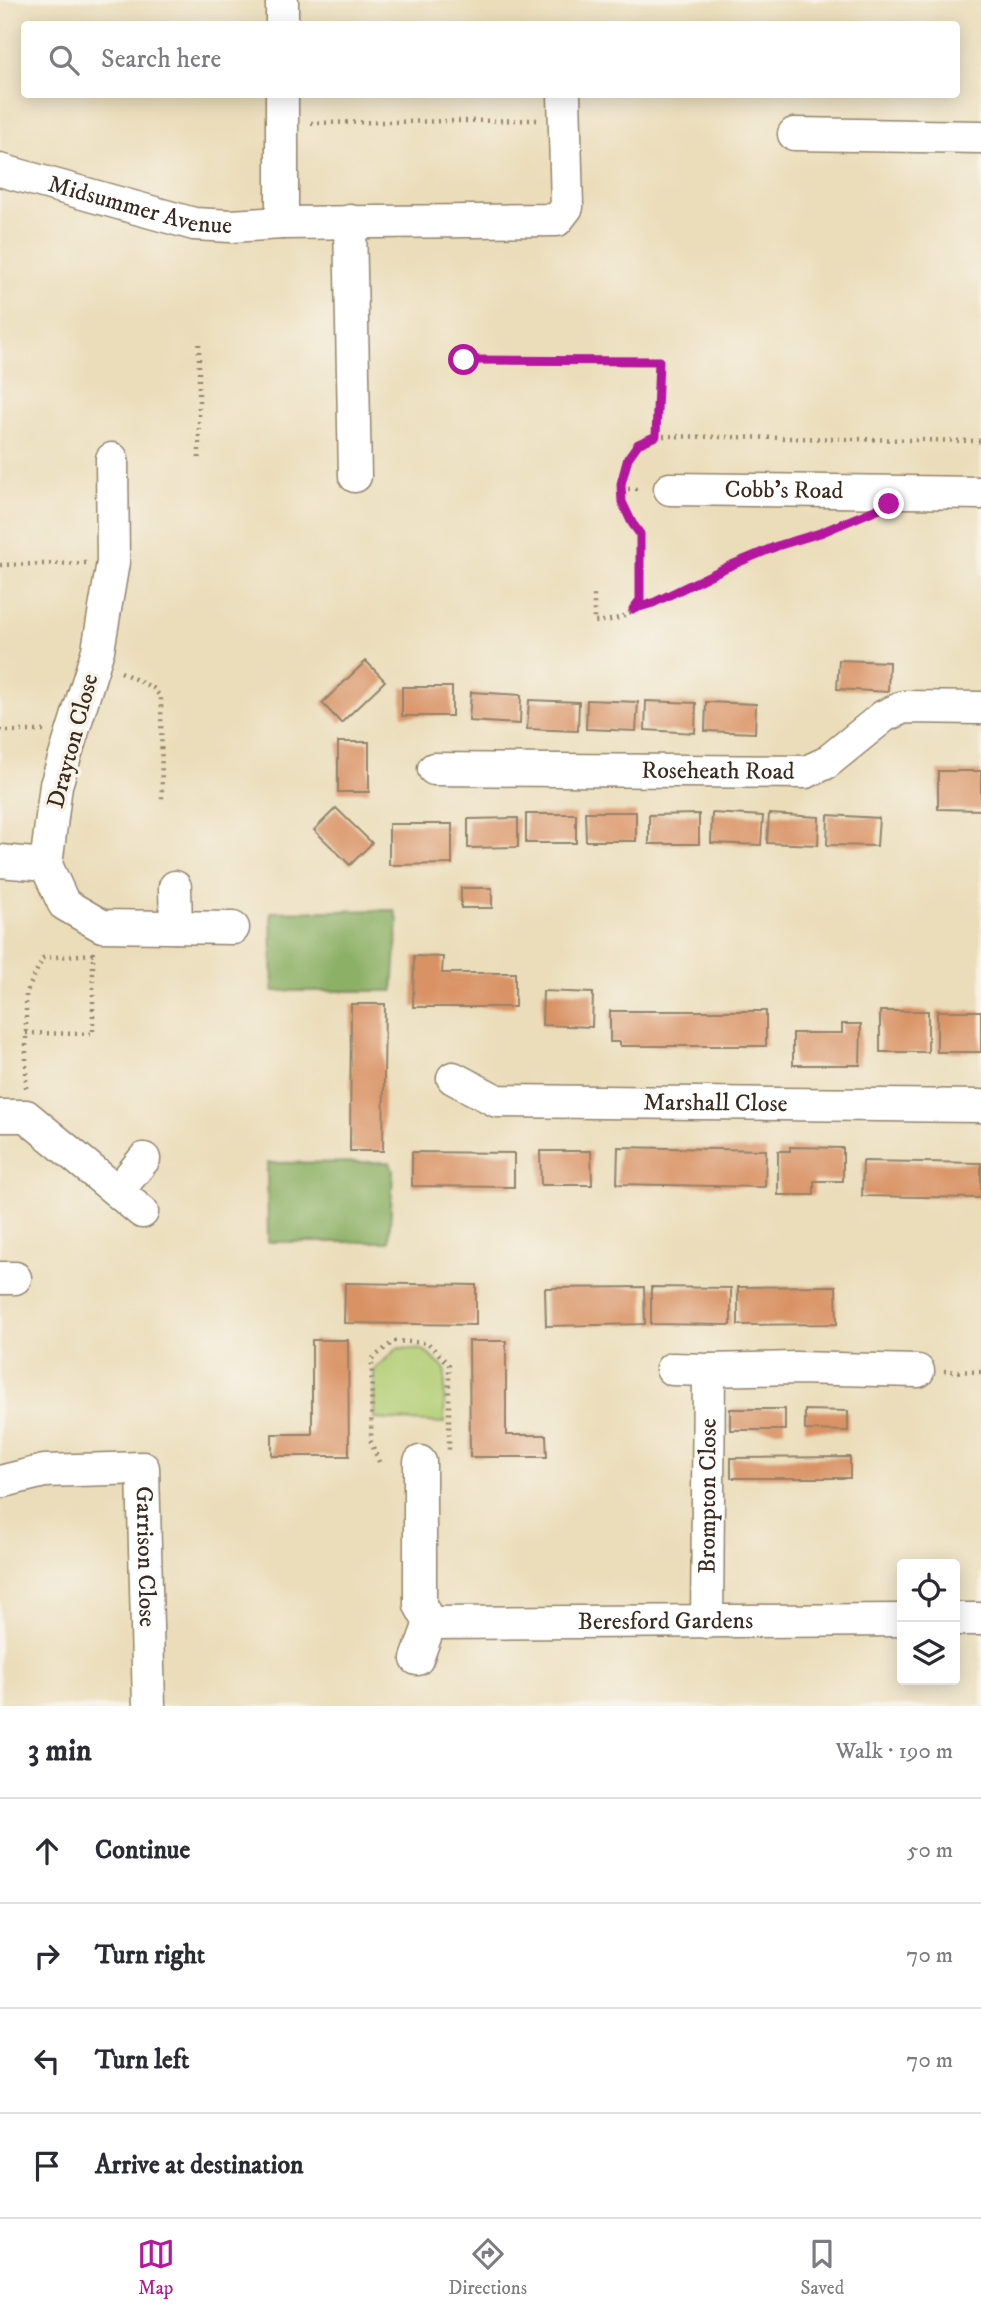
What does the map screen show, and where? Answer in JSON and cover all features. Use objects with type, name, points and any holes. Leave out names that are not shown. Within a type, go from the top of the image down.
[{"type":"street","points":[[282,0],[282,21]]},
{"type":"street","name":"Midsummer Avenue","points":[[0,170],[194,224],[231,226],[350,221],[557,220],[567,207],[564,107]]},
{"type":"street","points":[[282,109],[282,223]]},
{"type":"street","points":[[794,134],[981,137]]},
{"type":"street","points":[[350,221],[355,476]]},
{"type":"street","name":"Drayton Close","points":[[46,864],[57,785],[95,660],[113,562],[112,459]]},
{"type":"street","name":"Cobb's Road","points":[[670,489],[981,493]]},
{"type":"street","name":"Roseheath Road","points":[[434,769],[806,772],[827,763],[884,716],[904,707],[981,708]]},
{"type":"street","points":[[0,861],[46,864],[64,904],[102,926],[233,928]]},
{"type":"street","points":[[175,887],[176,927]]},
{"type":"street","name":"Marshall Close","points":[[453,1078],[497,1101],[981,1106]]},
{"type":"street","points":[[13,1116],[118,1191],[142,1212]]},
{"type":"street","points":[[118,1191],[144,1159]]},
{"type":"street","points":[[672,1369],[918,1371]]},
{"type":"street","name":"Brompton Close","points":[[707,1622],[709,1370]]},
{"type":"street","points":[[417,1659],[430,1623],[419,1605],[434,1462]]},
{"type":"street","name":"Garrison Close","points":[[0,1482],[44,1471],[144,1468],[149,1706]]},
{"type":"street","points":[[960,1619],[981,1619]]},
{"type":"street","name":"Beresford Gardens","points":[[430,1623],[897,1620]]},
{"type":"path","points":[[282,109],[564,107]]},
{"type":"path","points":[[199,344],[199,457]]},
{"type":"path","points":[[451,363],[464,360],[659,361],[656,436]]},
{"type":"path","points":[[594,594],[594,622],[618,621],[640,600],[640,534],[622,502],[621,484],[628,458],[638,444],[656,436],[981,441]]},
{"type":"path","points":[[633,609],[653,603],[765,551],[820,533],[853,518]]},
{"type":"path","points":[[0,565],[113,562]]},
{"type":"path","points":[[95,660],[153,688],[161,697],[162,801]]},
{"type":"path","points":[[0,732],[73,731]]},
{"type":"path","points":[[13,1116],[26,1033],[26,993],[43,958],[93,954],[93,1034],[26,1033]]},
{"type":"path","points":[[379,1462],[371,1442],[372,1359],[394,1341],[428,1343],[449,1365],[434,1462]]},
{"type":"path","points":[[918,1371],[981,1372]]},
{"type":"green space","points":[[394,910],[398,920],[393,991],[273,991],[271,912]]},
{"type":"green space","points":[[390,1162],[393,1171],[389,1242],[268,1242],[267,1163]]},
{"type":"green space","points":[[398,1348],[423,1350],[445,1369],[444,1423],[374,1419],[374,1370]]},
{"type":"building","points":[[839,660],[889,662],[888,692],[837,689]]},
{"type":"building","points":[[366,661],[385,681],[341,723],[322,703]]},
{"type":"building","points":[[402,687],[452,687],[452,716],[402,716]]},
{"type":"building","points":[[471,692],[521,695],[520,724],[469,721]]},
{"type":"building","points":[[529,700],[579,702],[578,731],[527,729]]},
{"type":"building","points":[[587,700],[638,702],[636,731],[586,729]]},
{"type":"building","points":[[646,701],[696,703],[695,733],[645,730]]},
{"type":"building","points":[[706,702],[756,704],[755,733],[705,731]]},
{"type":"building","points":[[338,742],[369,742],[369,792],[338,792]]},
{"type":"building","points":[[938,771],[981,771],[981,810],[938,809]]},
{"type":"building","points":[[336,808],[372,843],[350,865],[314,830]]},
{"type":"building","points":[[585,812],[636,812],[636,841],[586,841]]},
{"type":"building","points":[[712,813],[763,816],[761,845],[711,843]]},
{"type":"building","points":[[526,814],[576,814],[576,843],[526,843]]},
{"type":"building","points":[[699,814],[699,844],[649,844],[649,815]]},
{"type":"building","points":[[769,814],[819,817],[818,845],[767,843]]},
{"type":"building","points":[[828,815],[879,818],[877,846],[827,845]]},
{"type":"building","points":[[518,818],[518,847],[468,848],[468,819]]},
{"type":"building","points":[[389,824],[452,824],[452,864],[389,865]]},
{"type":"building","points":[[461,888],[492,888],[492,908],[461,908]]},
{"type":"building","points":[[414,956],[443,957],[442,973],[515,973],[515,1007],[413,1007]]},
{"type":"building","points":[[543,991],[593,993],[592,1027],[542,1025]]},
{"type":"building","points":[[351,1004],[385,1004],[383,1151],[350,1151]]},
{"type":"building","points":[[610,1011],[766,1011],[766,1046],[620,1046],[620,1042],[610,1042]]},
{"type":"building","points":[[880,1011],[928,1011],[928,1052],[880,1052]]},
{"type":"building","points":[[937,1011],[981,1011],[981,1052],[937,1052]]},
{"type":"building","points":[[842,1024],[861,1024],[860,1065],[793,1065],[793,1033],[842,1033]]},
{"type":"building","points":[[618,1147],[766,1150],[765,1187],[617,1184]]},
{"type":"building","points":[[790,1147],[843,1148],[843,1181],[814,1181],[814,1195],[778,1195],[778,1151],[790,1151]]},
{"type":"building","points":[[540,1151],[591,1151],[592,1185],[541,1185]]},
{"type":"building","points":[[412,1152],[514,1153],[514,1187],[412,1186]]},
{"type":"building","points":[[863,1161],[981,1163],[981,1198],[862,1196]]},
{"type":"building","points":[[345,1283],[476,1285],[476,1325],[344,1323]]},
{"type":"building","points":[[836,1286],[837,1324],[738,1325],[738,1287]]},
{"type":"building","points":[[644,1287],[645,1324],[546,1326],[545,1288]]},
{"type":"building","points":[[651,1287],[731,1288],[731,1325],[651,1324]]},
{"type":"building","points":[[312,1340],[348,1340],[349,1456],[272,1456],[272,1434],[312,1434]]},
{"type":"building","points":[[469,1341],[506,1341],[506,1435],[546,1435],[547,1457],[470,1457]]},
{"type":"building","points":[[730,1409],[785,1409],[785,1430],[730,1430]]},
{"type":"building","points":[[805,1410],[848,1411],[848,1431],[805,1430]]},
{"type":"building","points":[[850,1457],[850,1478],[731,1478],[731,1458]]},
{"type":"route","points":[[464,360],[659,361],[656,436],[638,444],[628,458],[621,484],[622,502],[640,534],[640,600],[633,609],[653,603],[777,546],[820,533],[889,504]]}]
